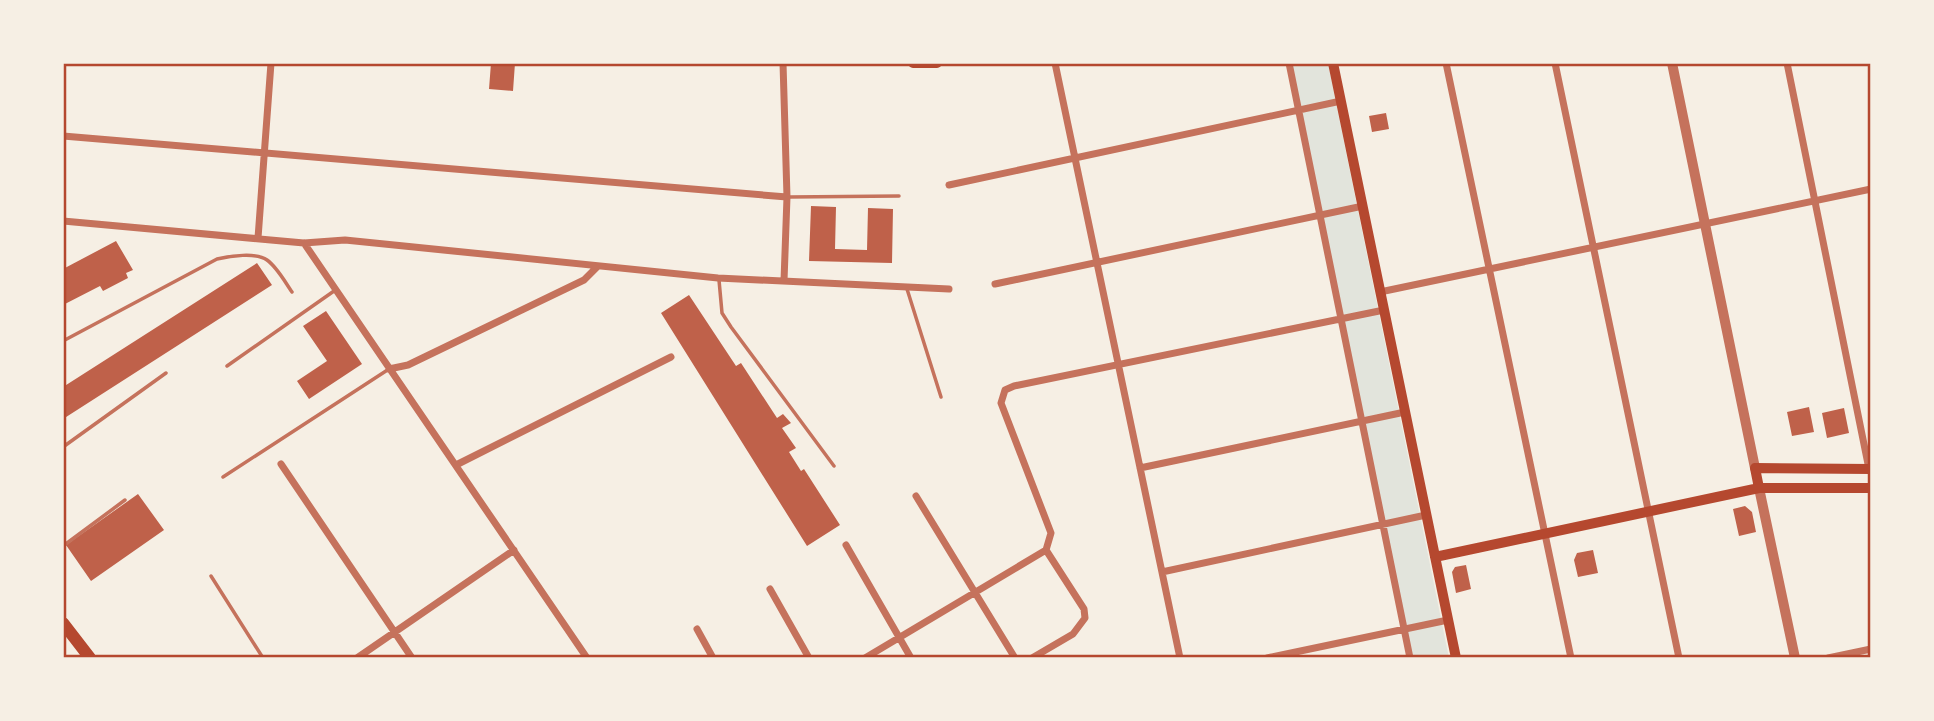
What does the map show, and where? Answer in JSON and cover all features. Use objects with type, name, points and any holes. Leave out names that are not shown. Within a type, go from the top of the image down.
[{"type":"main road","points":[[913,63],[937,63]]},
{"type":"main road","points":[[1333,63],[1456,658]]},
{"type":"main road","points":[[1759,488],[1755,468],[1870,469]]},
{"type":"main road","points":[[1435,557],[1759,488],[1871,488]]},
{"type":"main road","points":[[63,623],[90,658]]},
{"type":"street","points":[[258,238],[271,63]]},
{"type":"street","points":[[783,63],[786,197],[784,281]]},
{"type":"street","points":[[1055,63],[1180,658]]},
{"type":"street","points":[[1289,63],[1410,658]]},
{"type":"street","points":[[1446,63],[1571,658]]},
{"type":"street","points":[[1555,63],[1679,658]]},
{"type":"street","points":[[1672,63],[1755,468]]},
{"type":"street","points":[[1787,63],[1870,469]]},
{"type":"street","points":[[948,185],[1341,101]]},
{"type":"street","points":[[63,136],[786,197]]},
{"type":"street","points":[[1380,292],[1871,189]]},
{"type":"street","points":[[995,284],[1363,206]]},
{"type":"street","points":[[63,221],[304,243],[345,240],[719,278],[949,289]]},
{"type":"street","points":[[304,243],[587,658]]},
{"type":"street","points":[[389,369],[408,365],[584,280],[598,266]]},
{"type":"street","points":[[865,658],[1046,550],[1051,533],[1001,403],[1002,394],[1008,388],[1118,363],[1384,310]]},
{"type":"street","points":[[456,465],[671,356]]},
{"type":"street","points":[[1140,468],[1405,412]]},
{"type":"street","points":[[281,464],[412,658]]},
{"type":"street","points":[[1759,488],[1795,658]]},
{"type":"street","points":[[916,496],[1015,658]]},
{"type":"street","points":[[1162,572],[1426,515]]},
{"type":"street","points":[[846,545],[911,658]]},
{"type":"street","points":[[357,658],[514,550]]},
{"type":"street","points":[[1032,658],[1073,634],[1085,618],[1084,609],[1046,550]]},
{"type":"street","points":[[770,589],[809,658]]},
{"type":"street","points":[[1267,658],[1448,620]]},
{"type":"street","points":[[697,629],[713,658]]},
{"type":"street","points":[[1828,658],[1871,649]]},
{"type":"lane","points":[[786,197],[899,197]]},
{"type":"lane","points":[[63,341],[217,259],[228,256],[261,257],[269,261],[292,292]]},
{"type":"lane","points":[[719,278],[722,313],[834,466]]},
{"type":"lane","points":[[907,287],[941,397]]},
{"type":"lane","points":[[227,366],[336,289]]},
{"type":"lane","points":[[223,477],[389,369]]},
{"type":"lane","points":[[63,447],[166,373]]},
{"type":"lane","points":[[63,546],[125,499]]},
{"type":"lane","points":[[211,576],[263,658]]},
{"type":"shaded area","points":[[1291,63],[1328,63],[1449,658],[1412,658]]},
{"type":"building","points":[[491,63],[515,63],[513,91],[489,89]]},
{"type":"building","points":[[1386,113],[1389,129],[1372,132],[1369,116]]},
{"type":"building","points":[[811,206],[836,207],[835,249],[867,250],[868,208],[893,209],[892,263],[809,261]]},
{"type":"building","points":[[116,241],[133,270],[126,273],[128,278],[103,291],[100,286],[63,305],[63,269]]},
{"type":"building","points":[[257,263],[272,285],[63,419],[63,387]]},
{"type":"building","points":[[689,295],[736,366],[741,363],[777,418],[783,414],[791,423],[782,428],[796,448],[789,452],[801,471],[804,469],[840,525],[807,546],[661,313]]},
{"type":"building","points":[[326,311],[362,364],[309,399],[297,381],[327,361],[303,326]]},
{"type":"building","points":[[1809,407],[1814,432],[1792,436],[1787,412]]},
{"type":"building","points":[[1844,408],[1849,433],[1827,438],[1822,413]]},
{"type":"building","points":[[138,494],[164,530],[91,581],[66,545]]},
{"type":"building","points":[[1745,506],[1752,512],[1756,532],[1739,536],[1733,509]]},
{"type":"building","points":[[1593,550],[1598,573],[1578,577],[1574,560],[1577,553]]},
{"type":"building","points":[[1466,565],[1471,589],[1456,593],[1452,572],[1455,567]]}]
